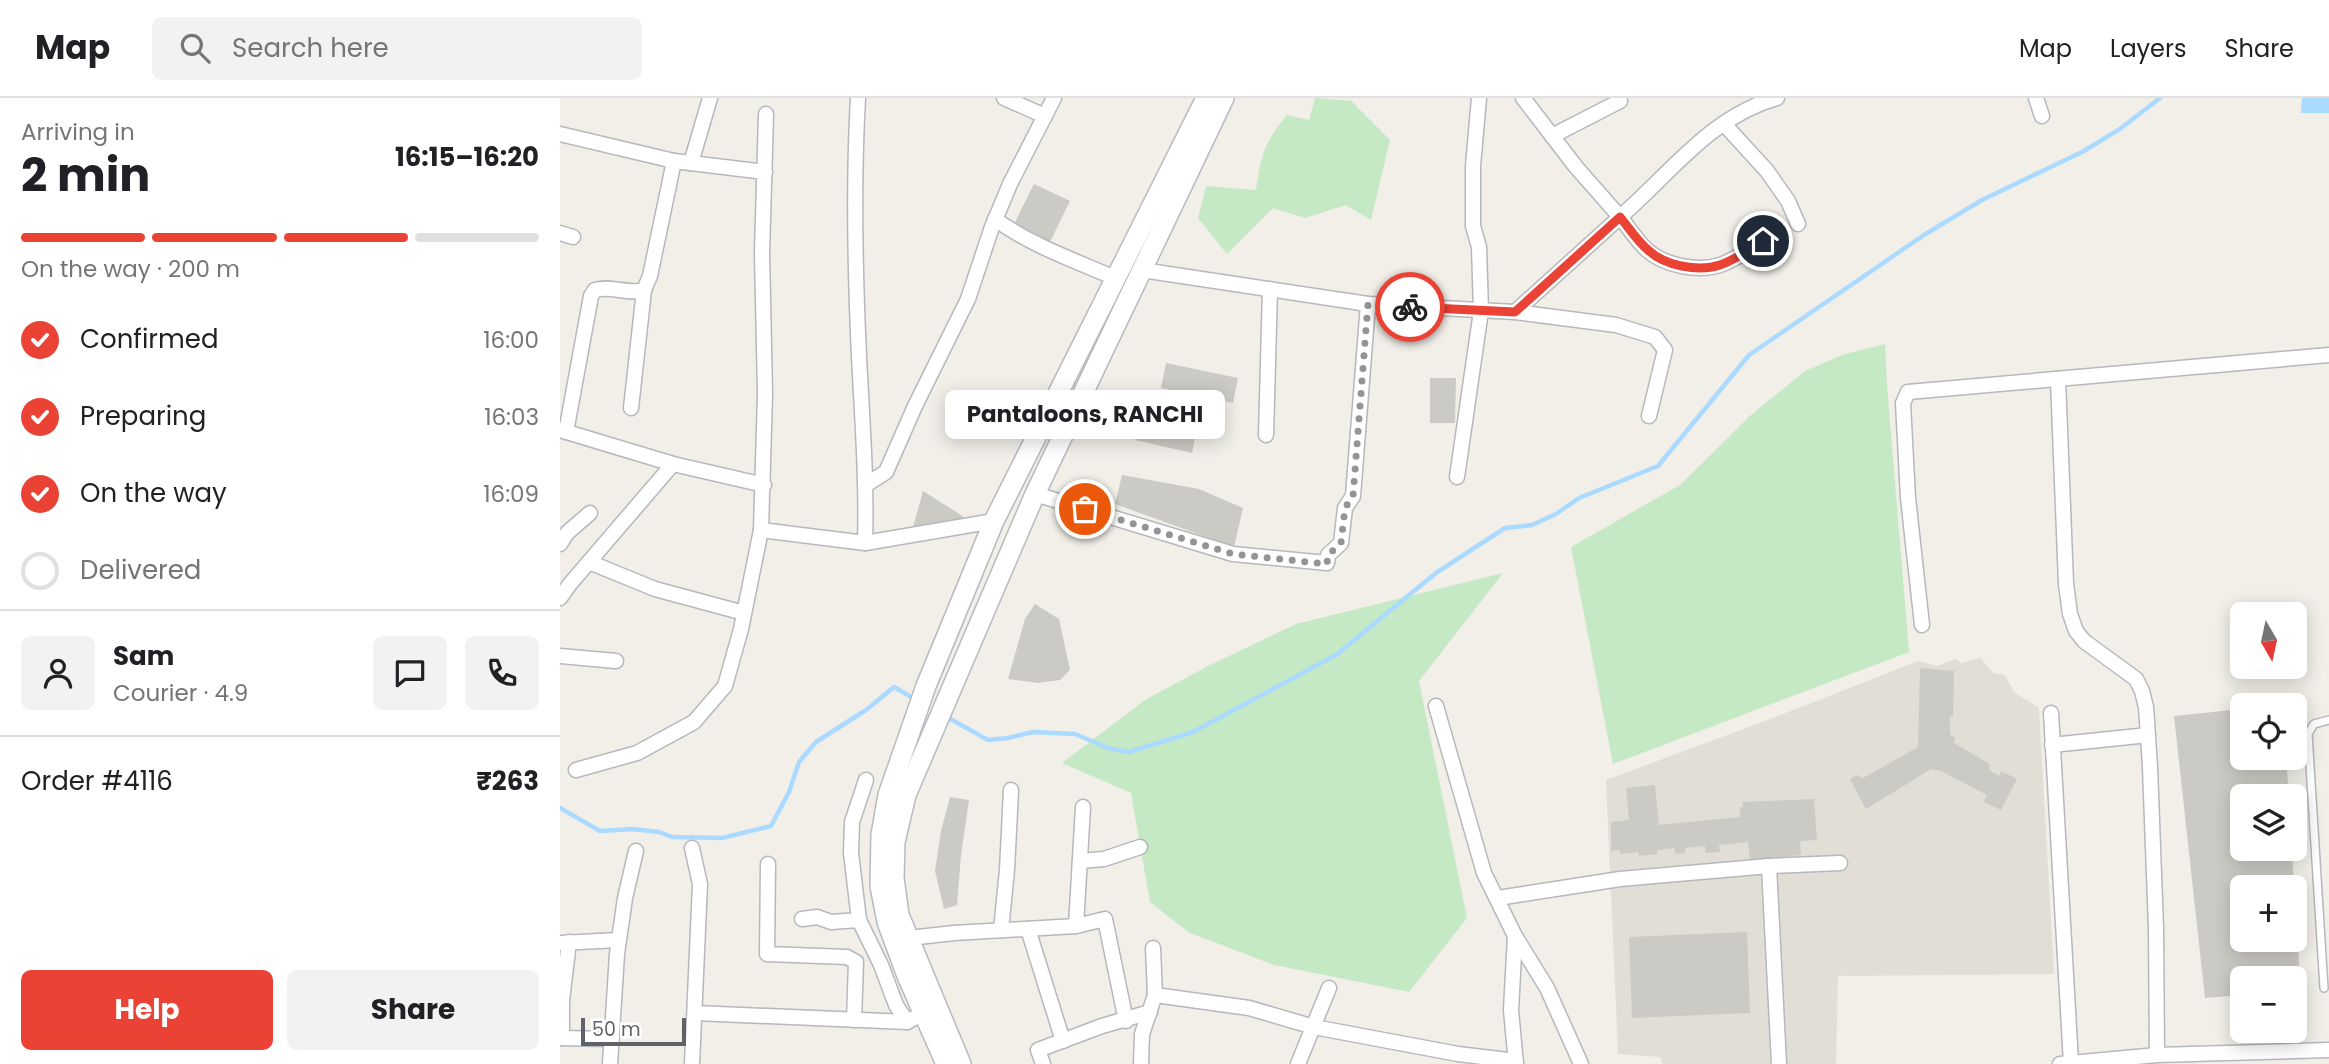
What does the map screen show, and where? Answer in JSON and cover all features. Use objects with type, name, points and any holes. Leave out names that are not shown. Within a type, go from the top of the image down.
[{"type":"main road","points":[[946,1064],[915,1017],[887,922],[880,886],[881,835],[888,794],[926,686],[994,521],[1206,98]]},
{"type":"main road","points":[[961,1064],[899,915],[894,878],[895,842],[906,795],[1035,494],[1224,98]]},
{"type":"main road","points":[[944,643],[969,649]]},
{"type":"street","points":[[691,163],[710,98]]},
{"type":"street","points":[[858,98],[854,172],[859,354],[867,484],[866,543]]},
{"type":"street","points":[[1004,98],[1045,116]]},
{"type":"street","points":[[867,484],[886,472],[968,299],[1010,184],[1054,98]]},
{"type":"street","points":[[1457,477],[1481,311],[1479,247],[1473,226],[1475,135],[1479,98]]},
{"type":"street","points":[[1523,98],[1576,167],[1647,250],[1658,258],[1695,267],[1721,264],[1763,241]]},
{"type":"street","points":[[1515,312],[1690,149],[1740,113],[1777,98]]},
{"type":"street","points":[[2036,98],[2042,116]]},
{"type":"street","points":[[1552,136],[1620,101]]},
{"type":"street","points":[[576,770],[637,753],[694,722],[725,686],[761,530],[764,485],[762,253],[766,114]]},
{"type":"street","points":[[1724,124],[1768,171],[1788,201],[1798,224]]},
{"type":"street","points":[[560,134],[674,161],[765,172]]},
{"type":"street","points":[[631,408],[644,290],[650,276],[674,161]]},
{"type":"street","points":[[995,219],[1052,250],[1115,278]]},
{"type":"street","points":[[1142,270],[1368,304],[1515,312],[1616,325],[1654,337],[1665,350],[1649,416]]},
{"type":"street","points":[[644,290],[634,293],[605,287],[595,290],[591,296],[563,431],[673,464],[764,485]]},
{"type":"street","points":[[1266,435],[1270,289]]},
{"type":"street","points":[[1035,494],[1233,554],[1327,564],[1328,555],[1341,543],[1345,508],[1353,496],[1368,304]]},
{"type":"street","points":[[1922,625],[1908,498],[1903,414],[1905,396],[1912,391],[2329,355]]},
{"type":"street","points":[[2058,379],[2066,584],[2070,614],[2076,631],[2084,641],[2136,680],[2142,691],[2148,735],[2156,928],[2157,1055]]},
{"type":"street","points":[[560,598],[673,464]]},
{"type":"street","points":[[560,544],[567,533],[590,513]]},
{"type":"street","points":[[761,530],[866,543],[994,521]]},
{"type":"street","points":[[589,562],[655,589],[744,613]]},
{"type":"street","points":[[560,653],[616,661]]},
{"type":"street","points":[[1436,706],[1484,873],[1515,936],[1547,988],[1581,1064]]},
{"type":"street","points":[[2051,713],[2071,1063]]},
{"type":"street","points":[[2052,745],[2148,735]]},
{"type":"street","points":[[866,780],[852,822],[852,853],[859,920],[881,965],[896,1005],[915,1017]]},
{"type":"street","points":[[1001,930],[1012,790]]},
{"type":"street","points":[[1076,926],[1083,807]]},
{"type":"street","points":[[1080,861],[1104,859],[1140,847]]},
{"type":"street","points":[[692,848],[700,884],[692,1064]]},
{"type":"street","points":[[610,1064],[618,940],[636,851]]},
{"type":"street","points":[[1498,898],[1620,879],[1769,866],[1840,863]]},
{"type":"street","points":[[768,864],[767,954],[847,957],[856,962],[854,1020]]},
{"type":"street","points":[[1769,866],[1779,1064]]},
{"type":"street","points":[[802,919],[817,916],[831,922],[859,920]]},
{"type":"street","points":[[909,938],[1076,926],[1105,919],[1126,1021]]},
{"type":"street","points":[[1028,929],[1063,1041]]},
{"type":"street","points":[[1154,995],[1249,1008],[1314,1027],[1516,1063],[1511,1010],[1515,936]]},
{"type":"street","points":[[612,1040],[561,1038],[565,942],[618,940]]},
{"type":"street","points":[[1141,1064],[1142,1034],[1154,995],[1153,948]]},
{"type":"street","points":[[1298,1064],[1329,988]]},
{"type":"street","points":[[1043,1064],[1038,1050],[1102,1026],[1150,1012]]},
{"type":"street","points":[[695,1013],[854,1020],[915,1017]]},
{"type":"street","points":[[2060,1064],[2157,1055],[2184,1059],[2329,1050]]},
{"type":"lane","points":[[2324,988],[2308,734],[2314,724],[2329,720]]},
{"type":"shaded area","points":[[1980,657],[1993,673],[2005,675],[2014,692],[2039,708],[2054,974],[1838,976],[1836,1064],[1662,1064],[1660,1057],[1618,1054],[1606,780],[1918,661],[1937,666],[1955,659],[1962,663]]},
{"type":"green space","points":[[1315,98],[1351,101],[1390,140],[1371,220],[1346,205],[1305,218],[1273,208],[1227,254],[1198,218],[1206,186],[1256,190],[1262,158],[1273,134],[1287,115],[1309,120]]},
{"type":"green space","points":[[1885,344],[1909,652],[1613,764],[1571,547],[1680,485],[1751,415],[1805,371],[1845,354]]},
{"type":"green space","points":[[1503,573],[1419,681],[1467,918],[1409,992],[1274,965],[1188,932],[1150,902],[1131,793],[1062,763],[1145,700],[1296,624]]},
{"type":"water","points":[[2302,98],[2329,98],[2329,113],[2301,113]]},
{"type":"building","points":[[1034,184],[1070,201],[1048,246],[1012,228]]},
{"type":"building","points":[[1166,363],[1238,378],[1233,403],[1161,388]]},
{"type":"building","points":[[1430,378],[1456,378],[1455,423],[1430,423]]},
{"type":"building","points":[[1148,401],[1201,408],[1192,453],[1135,440]]},
{"type":"building","points":[[1122,475],[1199,489],[1243,508],[1234,547],[1115,504]]},
{"type":"building","points":[[923,491],[967,519],[912,531]]},
{"type":"building","points":[[1035,604],[1059,619],[1070,670],[1060,680],[1038,683],[1008,679],[1025,619]]},
{"type":"building","points":[[1920,668],[1954,671],[1950,735],[1955,738],[1954,743],[1990,764],[1989,770],[1999,776],[2001,771],[2017,779],[2001,810],[1984,802],[1987,795],[1941,771],[1931,769],[1866,809],[1850,779],[1857,775],[1863,778],[1918,747]]},
{"type":"building","points":[[2230,710],[2230,770],[2287,770],[2288,784],[2230,784],[2230,861],[2293,861],[2293,875],[2230,875],[2230,952],[2298,952],[2299,966],[2230,966],[2230,996],[2205,998],[2174,716]]},
{"type":"building","points":[[1655,785],[1659,825],[1740,817],[1743,802],[1814,799],[1817,840],[1800,841],[1801,855],[1750,860],[1748,842],[1719,845],[1720,852],[1706,853],[1705,846],[1685,848],[1685,853],[1675,854],[1674,848],[1639,856],[1638,852],[1620,854],[1620,850],[1611,851],[1611,822],[1629,820],[1626,788]]},
{"type":"building","points":[[950,797],[969,800],[957,905],[944,909],[935,871]]},
{"type":"building","points":[[1747,932],[1750,1013],[1632,1018],[1629,937]]},
{"type":"waterway","points":[[947,717],[988,740],[1033,732],[1075,734],[1108,748],[1129,752],[1193,732],[1336,655],[1436,573],[1505,528],[1532,525],[1556,514],[1579,498],[1658,466],[1749,355],[1924,235],[1982,200],[2082,152],[2120,129],[2160,98]]},
{"type":"waterway","points":[[560,808],[600,831],[633,829],[659,832],[672,837],[722,838],[771,826],[789,792],[799,762],[816,742],[866,710],[894,687],[915,699]]},
{"type":"way so far","points":[[1085,509],[1233,554],[1327,564],[1328,555],[1341,543],[1345,508],[1353,496],[1368,304],[1410,307]]},
{"type":"place","name":"Pantaloons, RANCHI","points":[[1085,509]]},
{"type":"route","points":[[1410,307],[1515,312],[1620,217],[1647,250],[1658,258],[1683,265],[1708,267],[1721,264],[1763,241]]}]
